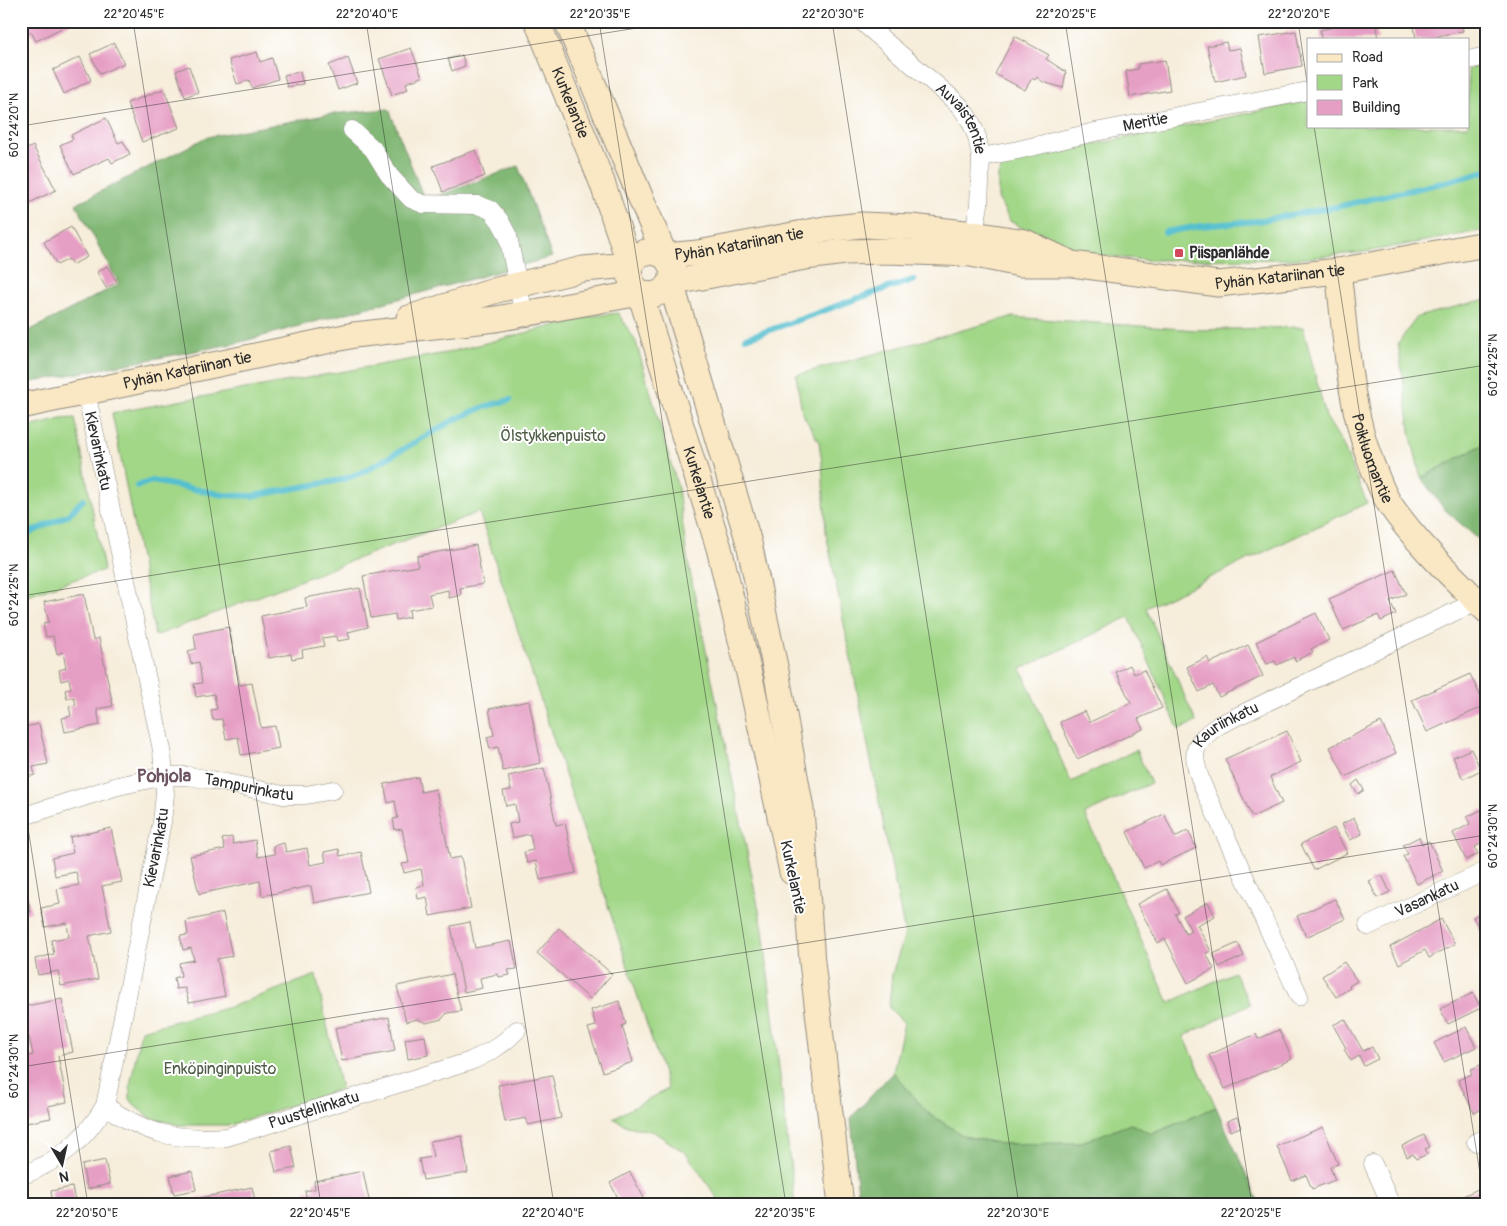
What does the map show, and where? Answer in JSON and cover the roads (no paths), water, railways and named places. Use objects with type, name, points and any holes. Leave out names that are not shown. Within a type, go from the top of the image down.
[{"type":"street","name":"Kurkelantie","points":[[537,21],[602,182],[630,265],[628,273],[632,285],[640,293],[719,548],[751,682],[812,962]]},
{"type":"street","name":"Kurkelantie","points":[[567,21],[672,269],[671,283],[749,543],[767,628],[800,809],[812,962],[841,1205]]},
{"type":"street","name":"Auvaistentie","points":[[861,21],[961,107],[971,122],[977,137],[981,157],[979,205],[972,244]]},
{"type":"street","points":[[1470,60],[1486,56]]},
{"type":"street","name":"Meritie","points":[[981,157],[1095,132],[1307,91]]},
{"type":"street","points":[[352,130],[373,149],[388,175],[410,200],[423,204],[478,205],[490,210],[500,221],[508,236],[524,315]]},
{"type":"street","name":"Pyhän Katariinan tie","points":[[21,406],[354,335],[518,285],[583,269],[630,265],[638,255],[645,252],[653,252],[665,256],[698,253],[826,229],[862,225],[912,226],[972,244]]},
{"type":"street","name":"Pyhän Katariinan tie","points":[[354,335],[524,315],[640,293],[657,295],[671,283],[805,257],[845,252],[916,252],[972,244],[1025,242],[1072,264],[1218,284],[1338,271],[1486,244]]},
{"type":"street","name":"Poikluomantie","points":[[1338,271],[1356,416],[1375,474],[1388,501],[1406,526],[1481,605]]},
{"type":"street","name":"Kievarinkatu","points":[[21,1176],[56,1159],[75,1145],[94,1125],[106,1106],[162,822],[165,794],[162,750],[86,392]]},
{"type":"street","name":"Kauriinkatu","points":[[1299,996],[1202,784],[1196,768],[1195,750],[1204,735],[1219,724],[1481,605]]},
{"type":"street","name":"Tampurinkatu","points":[[21,817],[118,786],[164,776],[188,776],[283,795],[306,795],[333,790]]},
{"type":"street","name":"Vasankatu","points":[[1368,926],[1486,871]]},
{"type":"street","name":"Puustellinkatu","points":[[106,1106],[148,1130],[176,1137],[227,1137],[468,1062],[505,1043],[516,1030]]},
{"type":"street","points":[[1374,1164],[1390,1205]]},
{"type":"waterway","points":[[1165,232],[1201,226],[1257,221],[1336,207],[1486,171]]},
{"type":"waterway","points":[[745,338],[914,280]]},
{"type":"waterway","points":[[137,486],[152,481],[224,495],[252,496],[341,480],[363,472],[454,420],[484,407],[510,400]]},
{"type":"waterway","points":[[21,537],[68,515],[83,500]]},
{"type":"place","name":"Piispanlähde","points":[[1179,253]]},
{"type":"district","name":"Pohjola","points":[[164,776]]},
{"type":"park label","name":"Ölstykkenpuisto","points":[[553,436]]},
{"type":"park label","name":"Enköpinginpuisto","points":[[220,1069]]}]
